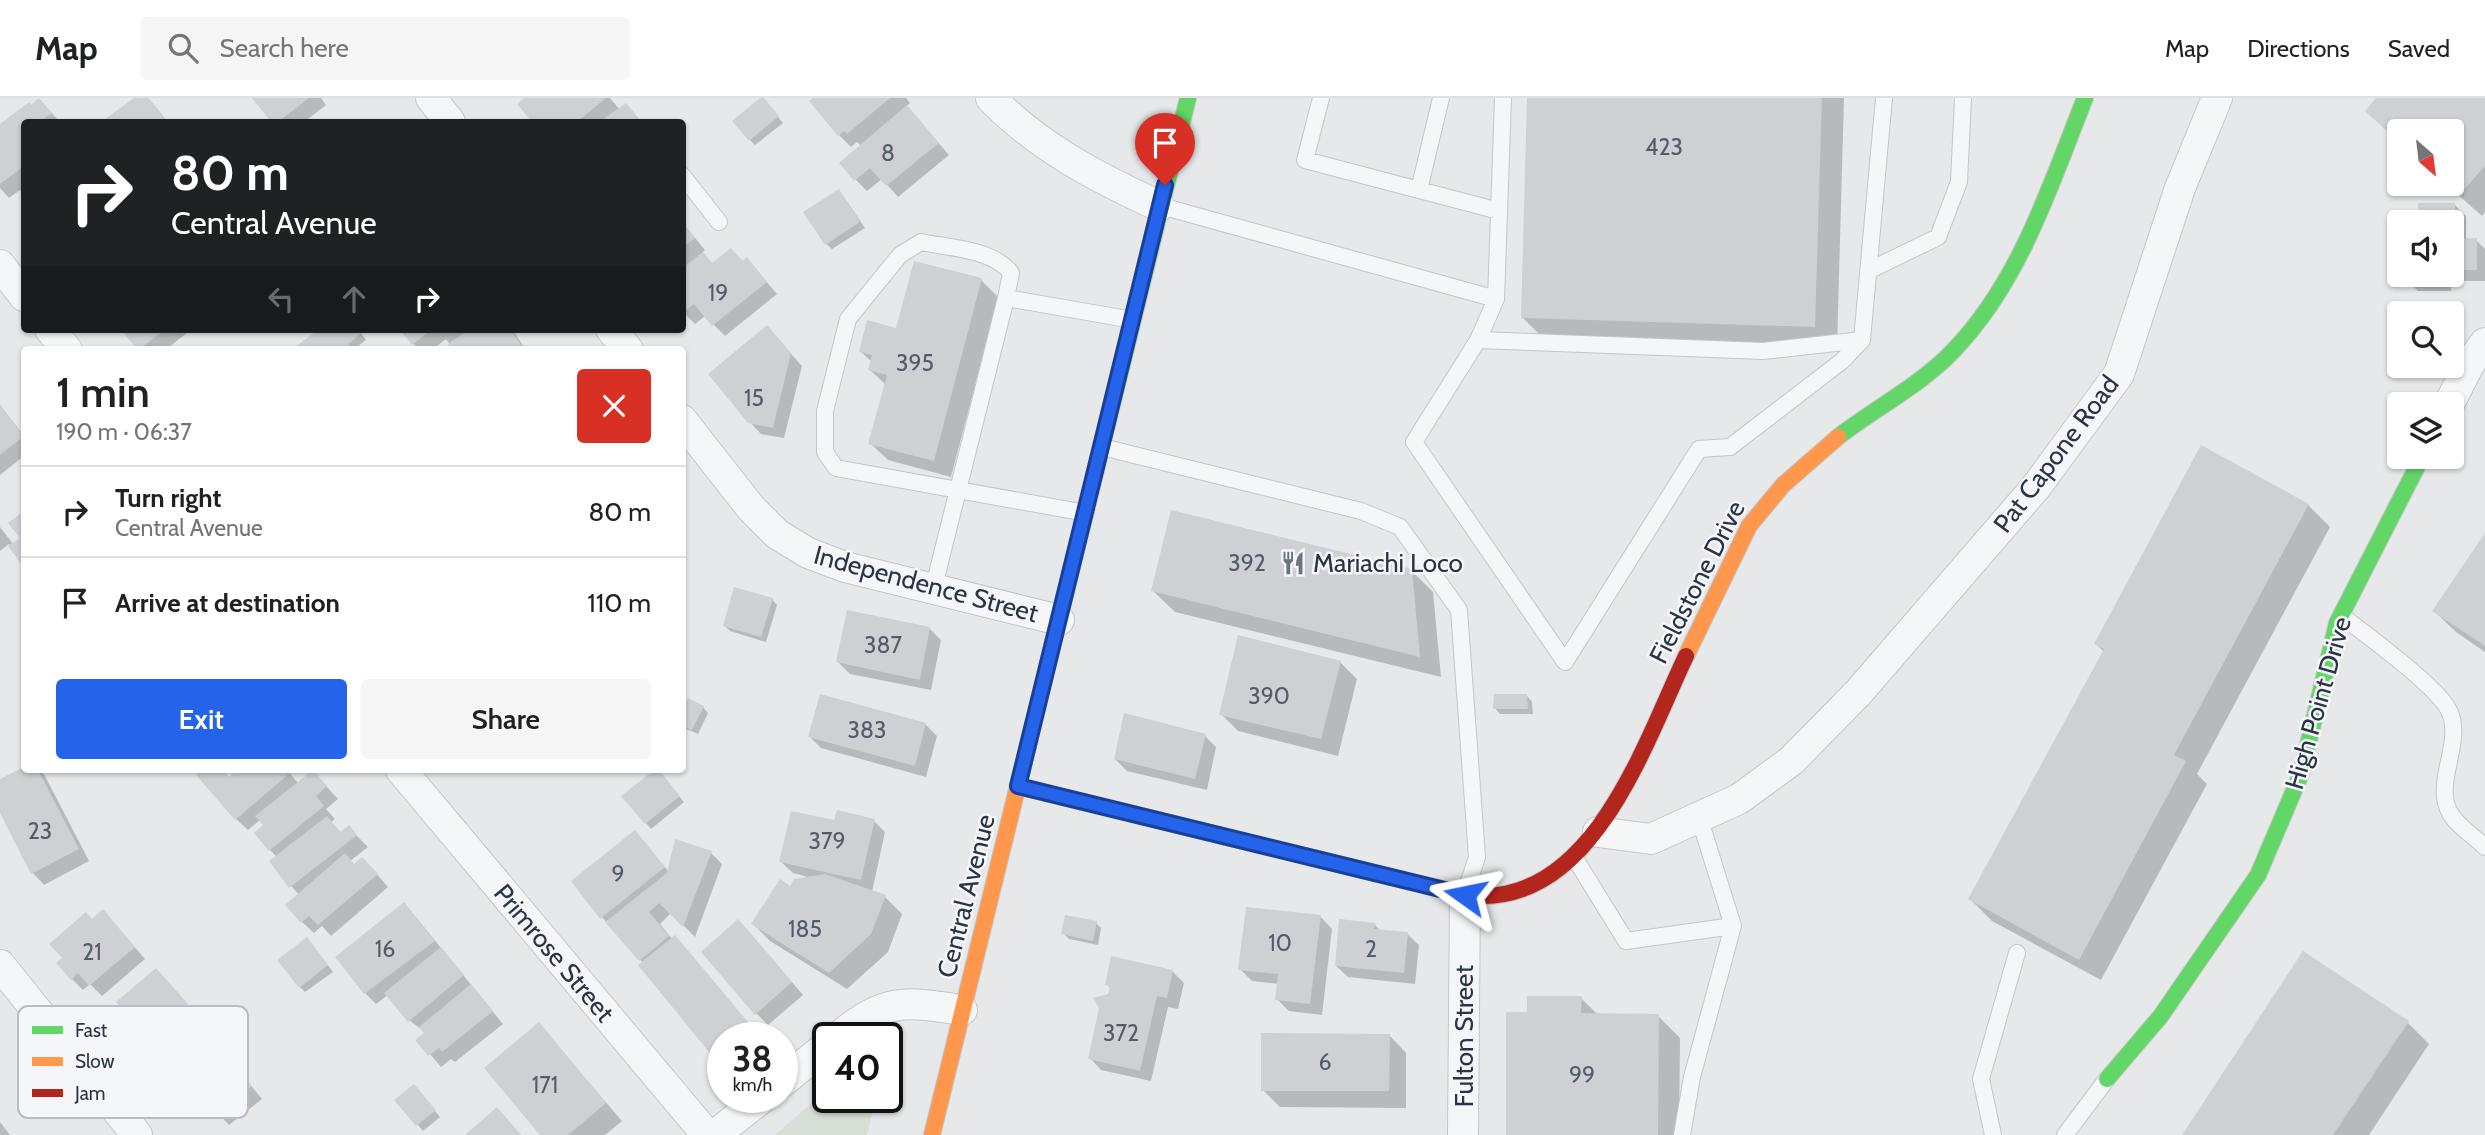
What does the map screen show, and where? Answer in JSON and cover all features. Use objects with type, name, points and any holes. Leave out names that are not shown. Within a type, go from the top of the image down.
[{"type":"street","points":[[431,98],[448,119]]},
{"type":"street","points":[[991,98],[1033,136],[1159,206]]},
{"type":"street","name":"Central Avenue","points":[[932,1135],[1159,206],[1188,98]]},
{"type":"street","name":"Fieldstone Drive","points":[[1018,786],[1465,895],[1503,894],[1539,880],[1574,858],[1598,832],[1619,796],[1749,526],[1770,495],[1802,465],[1953,351],[1997,295],[2035,220],[2085,98]]},
{"type":"street","name":"Pat Capone Road","points":[[1699,817],[1739,799],[1791,761],[1858,693],[2036,487],[2119,374],[2180,188],[2217,98]]},
{"type":"street","points":[[0,265],[21,292]]},
{"type":"street","points":[[2455,392],[2470,363],[2484,344]]},
{"type":"street","name":"Independence Street","points":[[686,425],[751,508],[777,534],[808,553],[933,590],[1059,620]]},
{"type":"street","name":"High Point Drive","points":[[2107,1079],[2160,1017],[2258,874],[2301,774],[2341,615],[2416,469]]},
{"type":"street","name":"Primrose Street","points":[[404,773],[707,1135]]},
{"type":"street","points":[[1598,832],[1651,839],[1699,817]]},
{"type":"street","name":"Fulton Street","points":[[1463,1135],[1465,895]]},
{"type":"street","points":[[0,965],[33,1006]]},
{"type":"street","points":[[857,1022],[865,1016],[896,1004],[962,1010]]},
{"type":"street","points":[[798,1069],[812,1058]]},
{"type":"street","points":[[715,1135],[742,1113]]},
{"type":"street","points":[[122,1118],[136,1135]]},
{"type":"lane","points":[[1321,98],[1306,160],[1499,211]]},
{"type":"lane","points":[[1419,190],[1441,98]]},
{"type":"lane","points":[[1503,98],[1496,299],[1478,340],[1414,442],[1565,662],[1699,449],[1730,446],[1842,361],[1862,340],[1884,98]]},
{"type":"lane","points":[[1870,270],[1938,237],[1959,182],[1963,98]]},
{"type":"lane","points":[[686,180],[719,222]]},
{"type":"lane","points":[[1159,206],[1496,299]]},
{"type":"lane","points":[[933,590],[958,488],[1006,298],[1011,273],[1003,263],[921,242],[900,255],[848,319],[825,411],[825,452],[836,468],[958,488],[1086,513]]},
{"type":"lane","points":[[1006,298],[1133,320]]},
{"type":"lane","points":[[1478,340],[1763,351],[1862,340]]},
{"type":"lane","points":[[1102,447],[1361,511],[1400,527],[1459,610],[1477,857],[1465,895]]},
{"type":"lane","points":[[2341,615],[2423,683],[2448,708],[2454,732],[2445,782],[2450,813],[2485,847]]},
{"type":"lane","points":[[1682,1135],[1692,1076],[1733,926],[1699,817]]},
{"type":"lane","points":[[1574,858],[1626,941],[1733,926]]},
{"type":"lane","points":[[1993,1135],[1981,1079],[2017,953]]},
{"type":"lane","points":[[2064,1135],[2107,1079]]},
{"type":"shaded area","points":[[812,1103],[812,1113],[872,1113],[867,1135],[775,1135]]},
{"type":"building","points":[[39,98],[52,113],[43,119],[21,119],[21,168],[0,184],[0,124],[29,102],[31,105]]},
{"type":"building","points":[[134,98],[148,98],[165,119],[105,119]]},
{"type":"building","points":[[252,98],[309,98],[282,119],[269,119]]},
{"type":"building","points":[[524,98],[606,98],[581,119],[530,119],[517,104]]},
{"type":"building","points":[[760,98],[764,98],[779,116],[749,141],[732,121]]},
{"type":"building","points":[[813,98],[890,98],[847,134],[844,131],[838,136],[809,101]]},
{"type":"building","points":[[1527,98],[1822,98],[1815,327],[1521,318]]},
{"type":"building","points":[[2376,98],[2485,98],[2485,166],[2464,189],[2464,119],[2387,119],[2387,131],[2365,111]]},
{"type":"building","points":[[626,103],[639,119],[603,119]]},
{"type":"building","points":[[907,105],[939,143],[886,186],[870,168],[854,181],[839,163]]},
{"type":"building","points":[[839,189],[860,222],[825,245],[803,212]]},
{"type":"building","points":[[2418,203],[2455,203],[2455,210],[2418,210]]},
{"type":"building","points":[[686,227],[695,238],[686,245]]},
{"type":"building","points":[[2477,238],[2477,270],[2464,270],[2464,239]]},
{"type":"building","points":[[731,248],[742,261],[747,257],[767,282],[712,326],[694,304],[686,310],[686,265],[703,252],[712,263]]},
{"type":"building","points":[[914,261],[982,278],[934,461],[868,444],[887,375],[868,370],[872,355],[859,352],[867,320],[896,328]]},
{"type":"building","points":[[767,325],[791,353],[773,428],[748,423],[708,374]]},
{"type":"building","points":[[123,333],[161,333],[143,346],[135,346]]},
{"type":"building","points":[[314,333],[362,333],[348,344],[350,346],[296,346]]},
{"type":"building","points":[[402,333],[427,333],[412,345]]},
{"type":"building","points":[[464,333],[513,333],[522,346],[449,346],[448,344]]},
{"type":"building","points":[[0,405],[21,432],[21,438],[0,455]]},
{"type":"building","points":[[2201,445],[2309,504],[2174,755],[2186,761],[2079,960],[1968,899],[2104,649],[2094,644]]},
{"type":"building","points":[[1171,510],[1412,569],[1420,657],[1151,591]]},
{"type":"building","points":[[21,513],[21,564],[8,546],[20,538],[8,523]]},
{"type":"building","points":[[2485,533],[2485,646],[2432,611]]},
{"type":"building","points":[[734,587],[773,598],[761,637],[723,626]]},
{"type":"building","points":[[847,610],[930,627],[920,680],[836,662]]},
{"type":"building","points":[[1238,635],[1341,661],[1321,739],[1219,715]]},
{"type":"building","points":[[820,694],[926,723],[915,766],[808,737]]},
{"type":"building","points":[[1494,694],[1527,694],[1528,709],[1493,709]]},
{"type":"building","points":[[688,698],[704,706],[692,730],[686,728]]},
{"type":"building","points":[[1124,713],[1206,734],[1195,779],[1114,759]]},
{"type":"building","points":[[21,768],[21,773],[40,773],[79,849],[31,874],[0,813],[0,779]]},
{"type":"building","points":[[226,773],[229,777],[234,773],[290,773],[235,820],[196,775]]},
{"type":"building","points":[[309,773],[316,773],[327,786],[316,796],[324,806],[269,851],[254,833],[263,825],[255,816]]},
{"type":"building","points":[[650,773],[661,773],[680,796],[645,824],[621,796]]},
{"type":"building","points":[[837,810],[875,819],[861,880],[779,862],[791,811],[834,820]]},
{"type":"building","points":[[327,816],[340,832],[349,825],[357,835],[289,888],[269,861]]},
{"type":"building","points":[[635,830],[665,867],[600,919],[571,881]]},
{"type":"building","points":[[675,839],[712,851],[683,927],[659,903],[649,912],[669,936],[639,961],[605,922],[667,873]]},
{"type":"building","points":[[345,853],[354,864],[362,857],[378,874],[318,925],[309,916],[301,923],[285,905]]},
{"type":"building","points":[[825,874],[886,895],[871,934],[829,973],[751,924],[780,879],[790,886],[794,879]]},
{"type":"building","points":[[404,902],[435,941],[364,994],[335,957]]},
{"type":"building","points":[[1246,907],[1321,915],[1310,1004],[1275,1000],[1278,974],[1238,970]]},
{"type":"building","points":[[103,909],[135,947],[89,986],[78,973],[71,980],[56,963],[62,958],[49,944],[86,912],[92,919]]},
{"type":"building","points":[[1065,915],[1097,921],[1093,941],[1061,934]]},
{"type":"building","points":[[738,919],[792,982],[755,1015],[701,952]]},
{"type":"building","points":[[1339,919],[1375,923],[1374,929],[1408,932],[1404,973],[1335,966]]},
{"type":"building","points":[[675,935],[747,1021],[707,1022],[707,1050],[638,965]]},
{"type":"building","points":[[307,937],[328,965],[299,988],[277,960]]},
{"type":"building","points":[[441,947],[464,975],[408,1022],[384,993]]},
{"type":"building","points":[[2303,951],[2409,1021],[2333,1135],[2182,1135]]},
{"type":"building","points":[[1111,956],[1173,970],[1167,998],[1157,996],[1140,1071],[1088,1059],[1099,1008],[1093,998],[1108,994],[1110,986],[1105,985]]},
{"type":"building","points":[[156,968],[188,1004],[119,1006],[116,1002]]},
{"type":"building","points":[[471,984],[493,1011],[442,1052],[439,1048],[428,1056],[415,1040],[424,1033],[419,1027]]},
{"type":"building","points":[[1527,996],[1582,996],[1581,1013],[1659,1014],[1658,1135],[1506,1135],[1506,1012],[1527,1012]]},
{"type":"building","points":[[539,1022],[606,1103],[568,1135],[540,1135],[484,1068]]},
{"type":"building","points":[[1261,1033],[1390,1034],[1389,1091],[1261,1091]]},
{"type":"building","points":[[414,1084],[436,1110],[416,1126],[394,1100]]},
{"type":"building","points":[[497,1107],[521,1135],[465,1135]]},
{"type":"traffic: fast","points":[[1108,421],[1188,98]]},
{"type":"traffic: fast","points":[[1838,437],[1941,363],[1976,324],[1997,295],[2031,232],[2085,98]]},
{"type":"traffic: fast","points":[[2107,1079],[2160,1017],[2258,875],[2301,774],[2337,623],[2416,469]]},
{"type":"traffic: slow","points":[[1686,656],[1749,526],[1783,485],[1838,437]]},
{"type":"traffic: slow","points":[[932,1135],[1039,700]]},
{"type":"traffic: slow","points":[[1018,786],[1465,895],[1483,896]]},
{"type":"traffic: jam","points":[[1039,700],[1108,421]]},
{"type":"traffic: jam","points":[[1483,896],[1523,889],[1557,870],[1586,842],[1612,807],[1634,769],[1686,656]]},
{"type":"place","name":"Mariachi Loco","points":[[1293,563]]},
{"type":"route","points":[[1165,185],[1018,786],[1415,885],[1465,895]]}]
